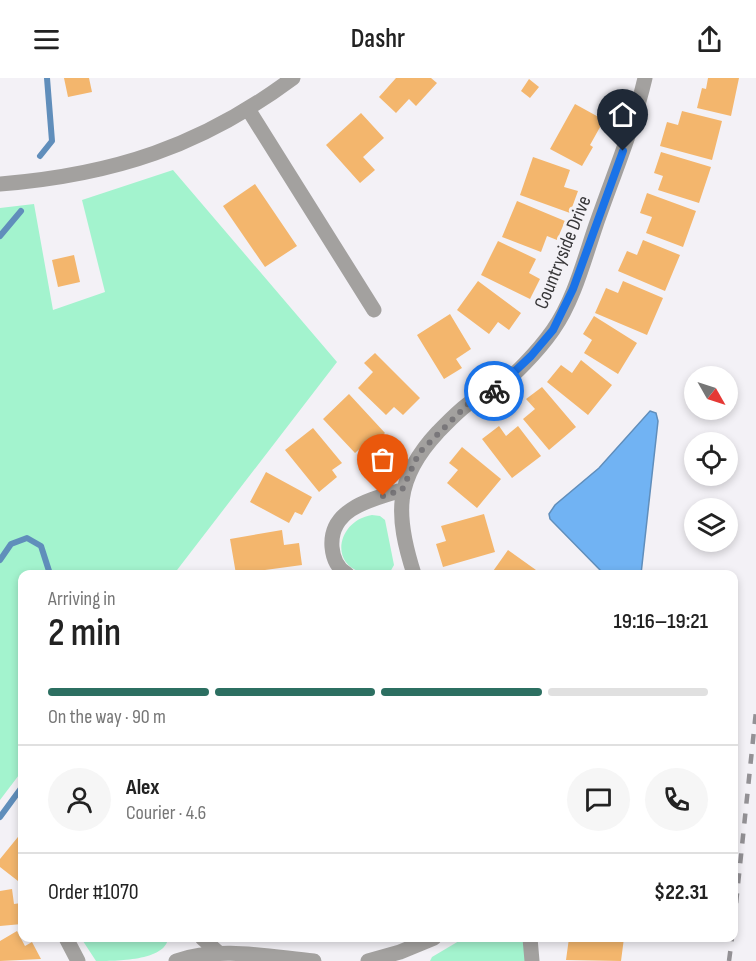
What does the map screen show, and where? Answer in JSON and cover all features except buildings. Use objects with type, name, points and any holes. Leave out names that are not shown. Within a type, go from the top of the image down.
[{"type":"street","points":[[0,184],[68,176],[126,164],[195,138],[248,109],[293,78]]},
{"type":"street","name":"Countryside Drive","points":[[413,570],[404,539],[402,490],[411,467],[425,446],[468,404],[493,391],[531,356],[553,330],[573,289],[635,118],[645,78]]},
{"type":"street","points":[[248,109],[374,310]]},
{"type":"street","points":[[340,570],[334,559],[332,545],[334,531],[341,518],[364,502],[402,490]]},
{"type":"street","points":[[68,942],[78,961]]},
{"type":"street","points":[[206,942],[220,954]]},
{"type":"street","points":[[368,961],[424,942]]},
{"type":"street","points":[[530,942],[532,961]]},
{"type":"street","points":[[176,961],[194,956],[220,954],[314,961]]},
{"type":"green space","points":[[173,170],[337,362],[177,570],[18,570],[18,776],[0,800],[0,208],[34,204],[53,310],[105,292],[82,200]]},
{"type":"green space","points":[[372,515],[380,516],[385,520],[394,565],[391,570],[356,570],[344,560],[341,551],[342,542],[352,525],[361,518]]},
{"type":"green space","points":[[84,942],[166,942],[159,951],[138,958],[96,961]]},
{"type":"green space","points":[[457,942],[524,942],[525,961],[430,961],[432,957]]},
{"type":"water","points":[[650,411],[656,413],[658,421],[641,570],[600,570],[550,519],[549,514],[555,505],[599,468]]},
{"type":"waterway","points":[[40,156],[52,141],[47,78]]},
{"type":"waterway","points":[[0,236],[21,211]]},
{"type":"waterway","points":[[0,560],[11,544],[27,538],[41,546],[49,570]]},
{"type":"waterway","points":[[0,817],[18,792]]},
{"type":"railway","points":[[738,884],[756,711]]},
{"type":"railway","points":[[729,961],[731,942]]},
{"type":"way so far","points":[[383,496],[402,490],[419,453],[445,425],[468,404],[494,391]]},
{"type":"route","points":[[494,391],[531,356],[553,330],[573,289],[623,151]]}]
